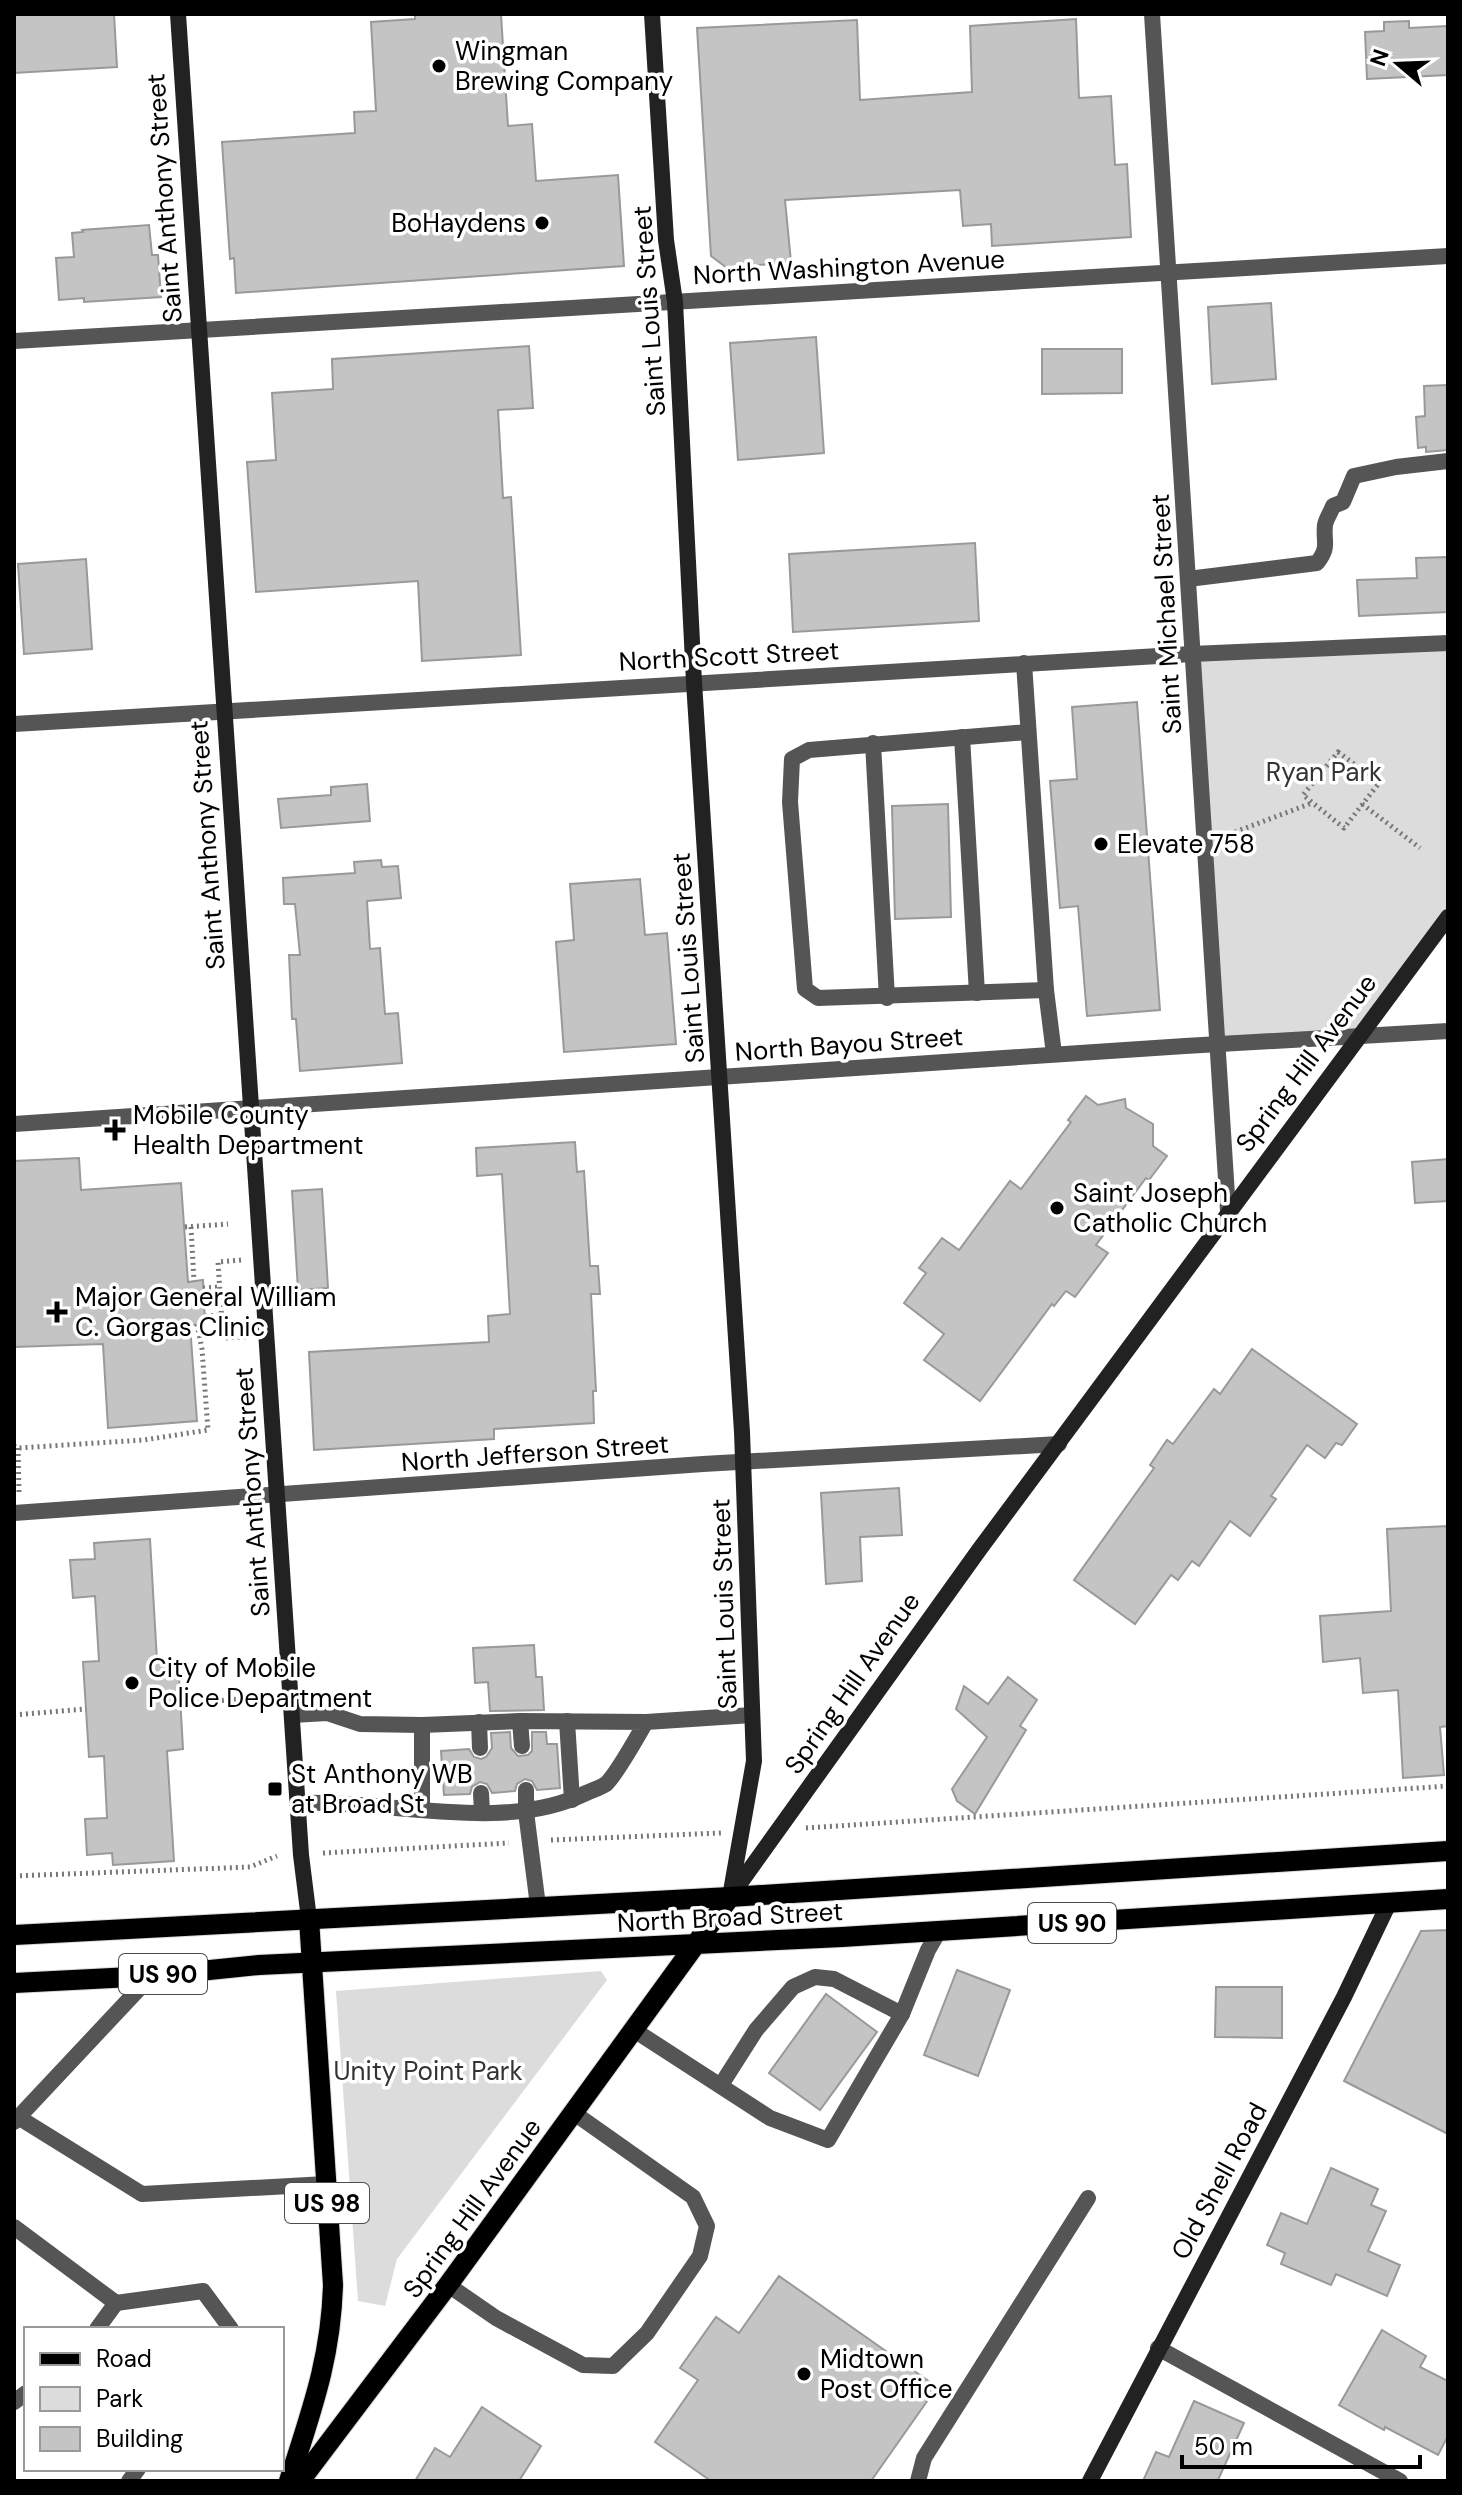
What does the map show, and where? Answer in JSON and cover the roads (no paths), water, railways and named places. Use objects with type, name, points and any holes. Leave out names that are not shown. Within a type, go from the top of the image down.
[{"type":"main road","name":"North Broad Street","points":[[14,1935],[730,1897],[1448,1851]]},
{"type":"main road","name":"Spring Hill Avenue","points":[[300,2481],[448,2285],[730,1897]]},
{"type":"main road","name":"North Broad Street","points":[[14,1983],[312,1963],[939,1931],[1448,1899]]},
{"type":"main road","name":"Saint Anthony Street","points":[[289,2481],[323,2374],[329,2345],[333,2285],[309,1919]]},
{"type":"street","name":"Saint Anthony Street","points":[[178,14],[300,1803],[301,1855],[309,1919]]},
{"type":"street","name":"Saint Louis Street","points":[[652,14],[666,240],[675,302],[694,682],[743,1462],[754,1761],[730,1897]]},
{"type":"street","name":"Saint Michael Street","points":[[1152,14],[1228,1211]]},
{"type":"street","name":"North Washington Avenue","points":[[14,341],[1448,256]]},
{"type":"street","points":[[1188,579],[1317,563],[1324,554],[1327,543],[1325,526],[1333,506],[1343,502],[1354,476],[1448,461]]},
{"type":"street","name":"North Scott Street","points":[[14,724],[1024,663],[1448,643]]},
{"type":"street","points":[[1024,663],[1046,990],[1054,1054]]},
{"type":"street","points":[[1028,732],[809,750],[792,759],[790,802],[805,989],[818,998],[887,998],[1046,990]]},
{"type":"street","points":[[962,737],[977,993]]},
{"type":"street","points":[[873,743],[887,998]]},
{"type":"street","name":"Spring Hill Avenue","points":[[730,1897],[979,1550],[1448,917]]},
{"type":"street","name":"North Bayou Street","points":[[14,1124],[1054,1054],[1448,1031]]},
{"type":"street","name":"North Jefferson Street","points":[[17,1513],[743,1462],[1059,1444]]},
{"type":"street","points":[[293,1715],[327,1713],[360,1724],[422,1725],[520,1721],[646,1722],[752,1715]]},
{"type":"street","points":[[520,1721],[522,1746]]},
{"type":"street","points":[[567,1721],[572,1800]]},
{"type":"street","points":[[479,1722],[480,1748]]},
{"type":"street","points":[[300,1803],[526,1812],[572,1800],[607,1783],[646,1722]]},
{"type":"street","points":[[422,1725],[422,1810]]},
{"type":"street","points":[[526,1790],[538,1906]]},
{"type":"street","points":[[481,1793],[482,1812]]},
{"type":"street","name":"Old Shell Road","points":[[1090,2481],[1344,1997],[1389,1903]]},
{"type":"street","points":[[634,2030],[770,2118],[828,2140],[898,2021],[939,1931]]},
{"type":"street","points":[[151,1976],[16,2119],[142,2194],[326,2184]]},
{"type":"street","points":[[721,2085],[756,2030],[793,1987],[815,1977],[834,1979],[898,2021]]},
{"type":"street","points":[[870,2050],[898,2021]]},
{"type":"street","points":[[844,2112],[849,2085]]},
{"type":"street","points":[[448,2285],[496,2318],[583,2365],[613,2366],[647,2333],[700,2256],[707,2226],[693,2197],[574,2113]]},
{"type":"street","points":[[918,2481],[924,2458],[1088,2198]]},
{"type":"street","points":[[14,2227],[116,2303],[203,2291],[230,2327]]},
{"type":"street","points":[[98,2327],[116,2303]]},
{"type":"street","points":[[1158,2348],[1400,2481]]},
{"type":"place","name":"Wingman Brewing Company","points":[[439,66]]},
{"type":"place","name":"BoHaydens","points":[[542,223]]},
{"type":"place","name":"Elevate 758","points":[[1101,844]]},
{"type":"place","name":"Mobile County Health Department","points":[[115,1130]]},
{"type":"place","name":"Saint Joseph Catholic Church","points":[[1057,1208]]},
{"type":"place","name":"Major General William C. Gorgas Clinic","points":[[57,1312]]},
{"type":"place","name":"City of Mobile Police Department","points":[[132,1683]]},
{"type":"place","name":"St Anthony WB at Broad St","points":[[275,1789]]},
{"type":"place","name":"Midtown Post Office","points":[[804,2374]]},
{"type":"park label","name":"Ryan Park","points":[[1324,772]]},
{"type":"park label","name":"Unity Point Park","points":[[428,2071]]}]
